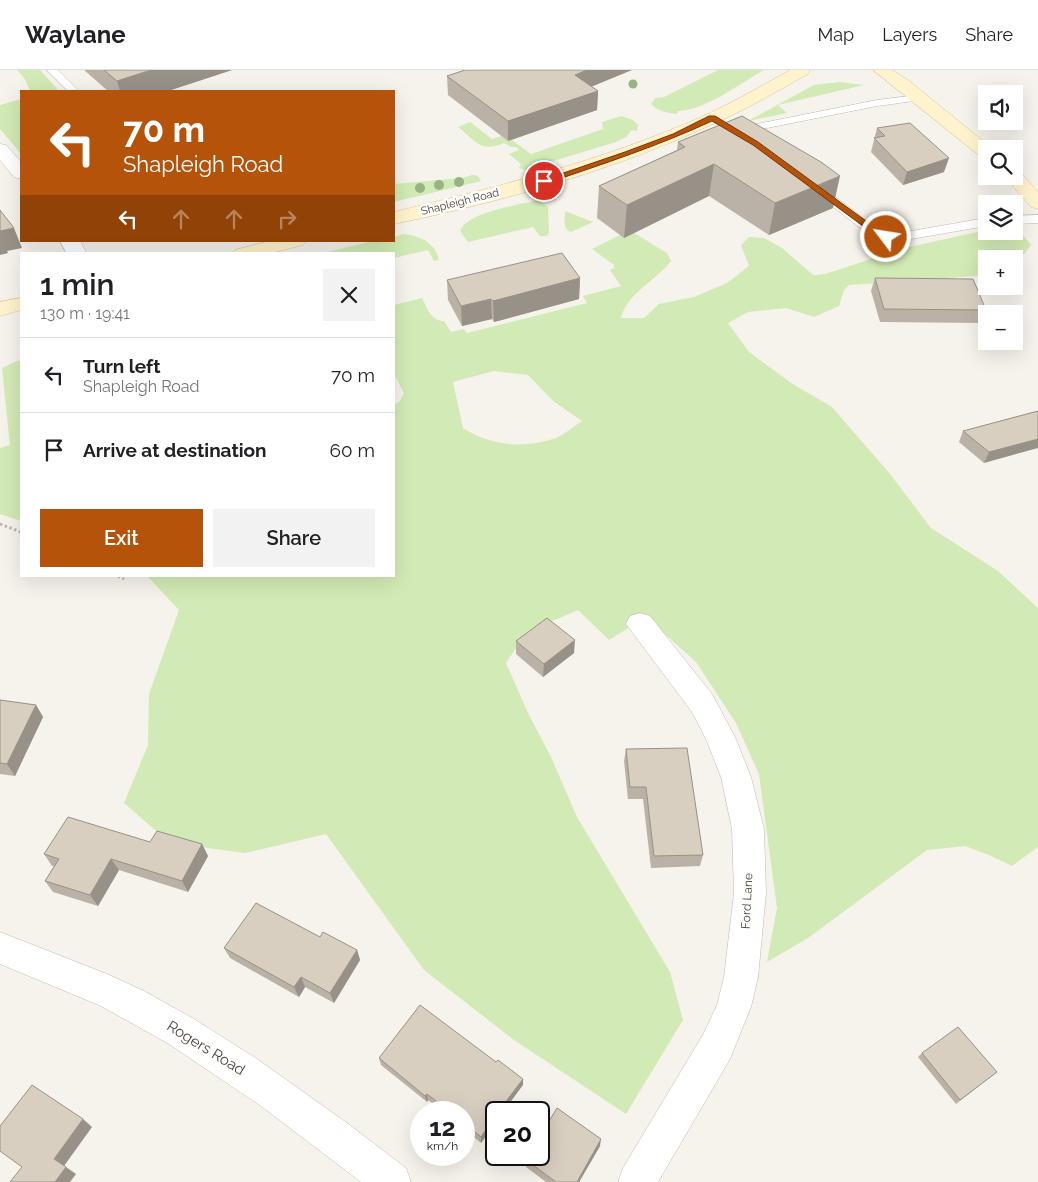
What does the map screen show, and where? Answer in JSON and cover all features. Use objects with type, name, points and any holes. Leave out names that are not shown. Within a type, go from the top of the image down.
[{"type":"main road","name":"Shapleigh Road","points":[[395,218],[515,189],[586,168],[675,135],[712,118],[802,70]]},
{"type":"main road","points":[[880,70],[900,77],[918,98],[978,146]]},
{"type":"main road","points":[[1023,185],[1035,196]]},
{"type":"main road","points":[[249,252],[282,243]]},
{"type":"main road","points":[[0,309],[20,304]]},
{"type":"street","points":[[0,149],[20,172]]},
{"type":"street","name":"Ford Lane","points":[[637,1182],[717,1046],[734,1007],[741,977],[750,893],[748,829],[736,777],[720,736],[702,703],[640,624]]},
{"type":"street","name":"Rogers Road","points":[[0,948],[70,975],[140,1008],[204,1045],[307,1115],[392,1182]]},
{"type":"lane","points":[[52,70],[73,90]]},
{"type":"lane","points":[[736,131],[877,103],[918,98]]},
{"type":"lane","points":[[712,118],[749,139]]},
{"type":"lane","points":[[803,178],[886,237],[894,238],[978,223]]},
{"type":"lane","points":[[1023,220],[1038,219]]},
{"type":"path","points":[[0,524],[20,532]]},
{"type":"path","points":[[120,577],[124,579]]},
{"type":"green space","points":[[17,70],[40,70],[58,90],[30,90],[25,79]]},
{"type":"green space","points":[[718,70],[764,70],[711,101],[689,110],[678,111],[677,114],[663,111],[651,104],[655,98],[664,97]]},
{"type":"green space","points":[[840,82],[864,85],[778,105],[787,113],[748,121],[814,85]]},
{"type":"green space","points":[[20,99],[20,153],[0,129],[0,105]]},
{"type":"green space","points":[[621,116],[633,120],[638,125],[637,131],[632,130],[626,137],[616,142],[524,170],[519,168],[521,164],[509,154],[519,150],[516,147],[511,147],[504,143],[496,146],[484,146],[474,141],[458,127],[470,122],[492,139],[502,136],[508,141],[512,140],[531,154],[603,129],[602,122]]},
{"type":"green space","points":[[473,175],[478,176],[481,181],[395,202],[395,184],[461,178]]},
{"type":"green space","points":[[538,200],[548,207],[549,233],[547,236],[540,236],[533,227],[468,242],[460,231],[465,224],[483,214]]},
{"type":"green space","points":[[565,211],[593,222],[571,232],[568,231],[565,226]]},
{"type":"green space","points":[[978,232],[978,240],[1023,240],[1023,235],[1031,245],[1023,255],[1023,250],[978,250],[978,275],[976,276],[849,285],[844,290],[839,306],[814,317],[786,308],[748,312],[728,323],[749,352],[791,383],[832,407],[890,474],[931,528],[998,571],[1038,608],[1038,847],[1012,866],[965,846],[927,850],[808,938],[767,962],[777,908],[759,774],[736,723],[696,662],[646,617],[609,640],[578,610],[527,632],[506,663],[528,713],[551,757],[577,817],[670,972],[683,1020],[626,1114],[514,1040],[424,970],[326,834],[245,853],[170,843],[124,803],[148,745],[149,694],[179,610],[148,577],[395,577],[395,404],[400,401],[404,393],[395,376],[395,305],[422,298],[433,316],[444,321],[451,332],[464,329],[467,333],[587,303],[583,296],[621,286],[610,270],[614,268],[614,265],[592,249],[620,235],[624,237],[634,233],[667,253],[671,261],[629,301],[621,318],[644,318],[659,304],[694,297],[727,283],[749,266],[741,245],[749,237],[764,238],[782,248],[813,275],[825,274],[905,248]],"holes":[[[494,371],[528,375],[553,401],[582,421],[556,438],[532,444],[508,444],[485,439],[463,428],[453,382]]]},
{"type":"green space","points":[[403,234],[421,238],[430,244],[439,260],[434,261],[428,250],[395,258],[395,252],[327,252],[369,242],[395,242],[395,237]]},
{"type":"green space","points":[[19,360],[20,521],[0,514],[0,448],[10,445],[2,368]]},
{"type":"building","points":[[104,70],[151,70],[117,81]]},
{"type":"building","points":[[465,70],[587,70],[575,75],[598,91],[508,121],[447,76]]},
{"type":"building","points":[[742,116],[821,162],[840,176],[775,203],[714,164],[627,205],[599,186],[685,147],[678,142]]},
{"type":"building","points":[[910,123],[949,158],[907,172],[874,138],[885,136],[877,128]]},
{"type":"building","points":[[0,210],[14,228],[0,231]]},
{"type":"building","points":[[562,253],[580,278],[493,301],[491,299],[461,306],[447,280]]},
{"type":"building","points":[[875,278],[973,279],[978,295],[984,305],[978,305],[978,310],[884,309]]},
{"type":"building","points":[[1038,411],[1038,439],[989,452],[963,431]]},
{"type":"building","points":[[547,618],[575,640],[544,664],[516,641]]},
{"type":"building","points":[[0,700],[36,705],[7,764],[0,763]]},
{"type":"building","points":[[687,748],[703,855],[654,856],[646,787],[630,787],[626,749]]},
{"type":"building","points":[[68,817],[150,842],[157,831],[202,844],[182,881],[111,859],[90,895],[45,881],[59,859],[44,854]]},
{"type":"building","points":[[256,903],[320,937],[323,932],[357,950],[330,993],[301,977],[294,987],[224,948]]},
{"type":"building","points":[[420,1005],[496,1062],[498,1060],[523,1079],[506,1101],[485,1101],[485,1131],[481,1137],[475,1132],[475,1101],[436,1101],[427,1094],[425,1096],[379,1058]]},
{"type":"building","points":[[958,1027],[997,1072],[960,1100],[922,1053]]},
{"type":"building","points":[[32,1085],[83,1119],[54,1159],[66,1167],[55,1182],[10,1182],[22,1167],[0,1151],[0,1126]]},
{"type":"building","points":[[557,1108],[601,1139],[577,1182],[556,1182],[534,1166],[550,1166],[550,1120]]},
{"type":"route","points":[[544,181],[627,154],[712,118],[756,143],[886,237]]}]
